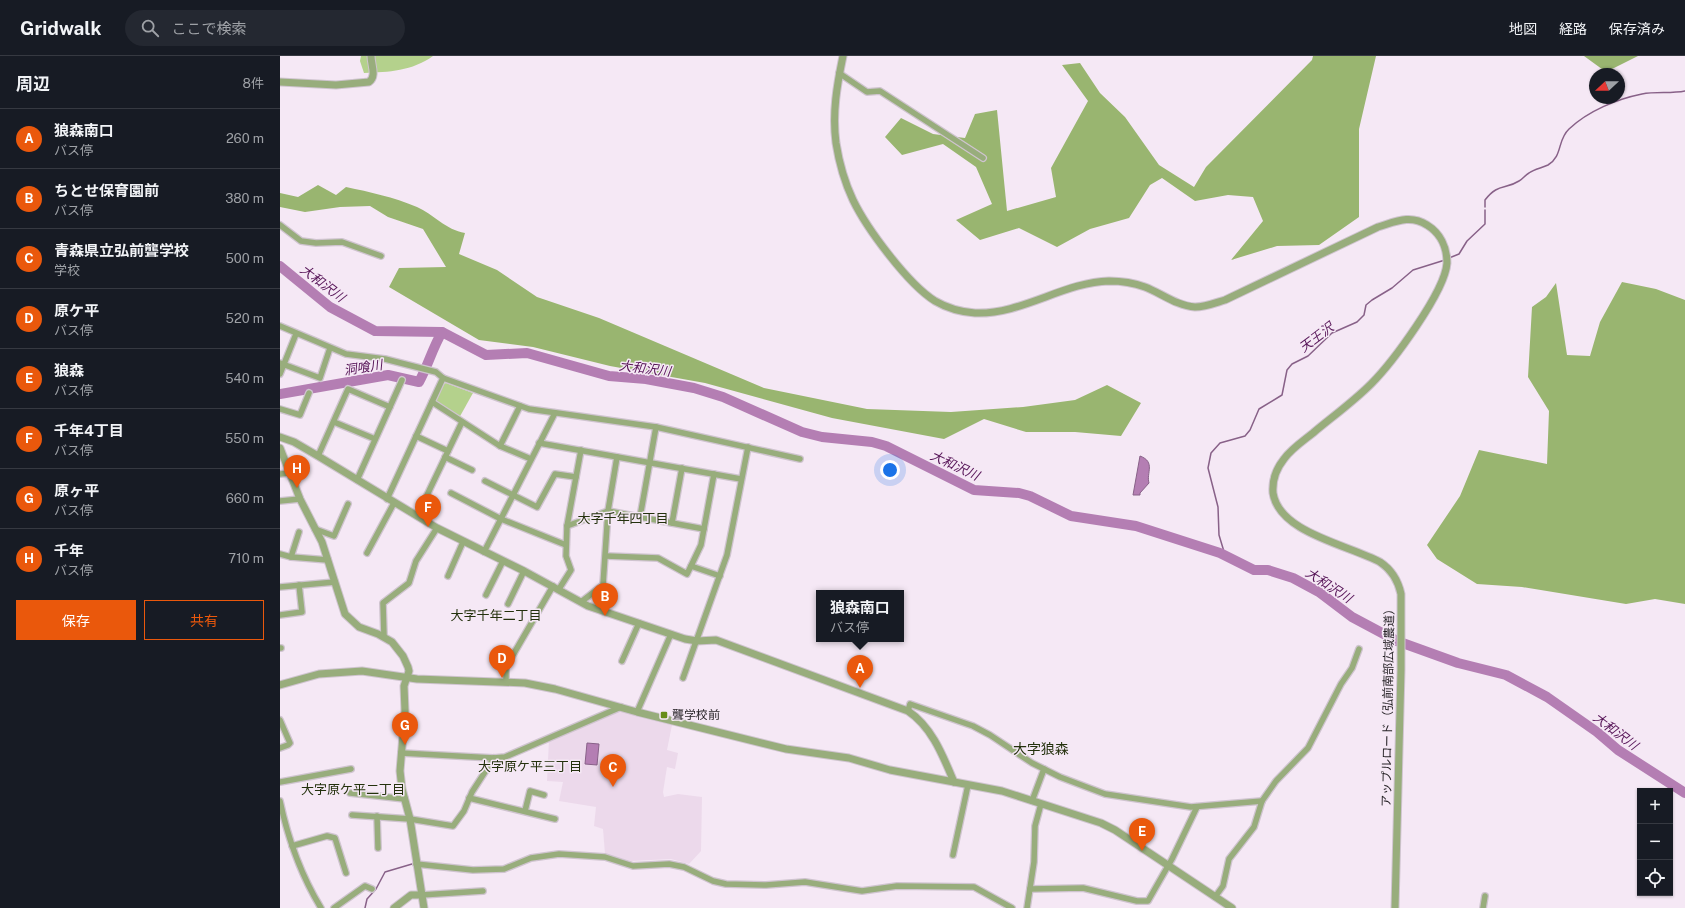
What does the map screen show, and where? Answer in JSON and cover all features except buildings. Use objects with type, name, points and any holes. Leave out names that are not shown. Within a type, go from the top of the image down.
[{"type":"street","points":[[280,82],[336,85],[369,82],[373,75],[371,56]]},
{"type":"street","name":"アップルロード（弘前南部広域農道）","points":[[843,56],[834,105],[836,142],[842,170],[853,201],[872,230],[912,281],[934,301],[958,311],[973,313],[995,311],[1086,285],[1108,281],[1145,287],[1180,303],[1195,307],[1209,305],[1230,298],[1378,227],[1398,221],[1408,219],[1419,220],[1436,232],[1442,241],[1446,253],[1445,273],[1441,284],[1419,321],[1384,369],[1370,385],[1285,458],[1275,475],[1273,484],[1277,505],[1291,522],[1307,531],[1373,559],[1391,572],[1399,585],[1401,594],[1402,619],[1395,908]]},
{"type":"street","points":[[839,73],[867,92],[880,91],[983,158]]},
{"type":"street","points":[[280,225],[301,241],[316,243],[342,242],[381,256]]},
{"type":"street","points":[[280,326],[346,354],[385,359],[436,372],[443,378],[520,406],[555,413],[656,427],[800,459]]},
{"type":"street","points":[[280,374],[282,363],[296,334]]},
{"type":"street","points":[[282,363],[320,378],[330,348]]},
{"type":"street","points":[[387,499],[443,378]]},
{"type":"street","points":[[357,480],[402,380]]},
{"type":"street","points":[[318,456],[348,389],[390,407]]},
{"type":"street","points":[[280,409],[300,415],[309,393]]},
{"type":"street","points":[[432,402],[500,446],[531,459]]},
{"type":"street","points":[[500,446],[520,406]]},
{"type":"street","points":[[484,552],[555,413]]},
{"type":"street","points":[[334,422],[375,439]]},
{"type":"street","points":[[417,516],[462,422]]},
{"type":"street","points":[[640,517],[656,427]]},
{"type":"street","points":[[416,436],[448,450]]},
{"type":"street","points":[[280,437],[294,442],[437,528],[463,542],[524,570],[594,608],[671,634],[697,641],[716,640],[908,711],[917,718],[935,741],[954,782]]},
{"type":"street","points":[[539,443],[741,479]]},
{"type":"street","points":[[683,678],[727,555],[748,447]]},
{"type":"street","points":[[280,448],[300,499],[328,560],[345,614],[359,627],[384,636],[398,648],[409,671],[404,686],[405,711],[400,776],[410,819],[424,908]]},
{"type":"street","points":[[506,681],[506,667],[556,587],[571,570],[566,556],[567,526],[581,450]]},
{"type":"street","points":[[445,457],[472,470]]},
{"type":"street","points":[[581,602],[603,585],[608,511],[617,457]]},
{"type":"street","points":[[672,523],[682,468]]},
{"type":"street","points":[[280,474],[289,473]]},
{"type":"street","points":[[484,481],[537,507],[555,474],[576,477]]},
{"type":"street","points":[[606,556],[658,558],[687,574],[701,545],[714,474]]},
{"type":"street","points":[[451,493],[501,519],[566,545]]},
{"type":"street","points":[[280,501],[300,499]]},
{"type":"street","points":[[367,553],[394,503]]},
{"type":"street","points":[[315,529],[334,536],[348,504]]},
{"type":"street","points":[[567,526],[608,511],[704,529]]},
{"type":"street","points":[[384,636],[383,603],[409,583],[416,561],[437,528]]},
{"type":"street","points":[[291,557],[299,532]]},
{"type":"street","points":[[448,576],[463,542]]},
{"type":"street","points":[[280,554],[291,557],[328,560]]},
{"type":"street","points":[[486,595],[503,561]]},
{"type":"street","points":[[690,566],[720,576]]},
{"type":"street","points":[[508,604],[524,570]]},
{"type":"street","points":[[280,587],[335,582]]},
{"type":"street","points":[[280,614],[302,612],[299,585]]},
{"type":"street","points":[[622,660],[639,623]]},
{"type":"street","points":[[637,712],[671,634]]},
{"type":"street","points":[[1215,897],[1223,886],[1229,859],[1254,827],[1262,801],[1276,781],[1308,748],[1341,684],[1352,668],[1359,649]]},
{"type":"street","points":[[280,685],[319,674],[362,671],[407,677],[506,681],[544,686],[637,712],[786,748],[849,758],[890,770],[1002,792],[1108,827],[1168,864],[1232,908]]},
{"type":"street","points":[[908,711],[910,704],[973,726],[1044,769],[1067,780],[1114,796],[1196,807],[1262,801]]},
{"type":"street","points":[[401,753],[494,758],[525,749],[621,707]]},
{"type":"street","points":[[280,720],[290,743],[280,748]]},
{"type":"street","points":[[352,815],[410,819],[453,826],[464,811],[469,798],[494,758]]},
{"type":"street","points":[[280,782],[351,769]]},
{"type":"street","points":[[1032,801],[1044,769]]},
{"type":"street","points":[[953,855],[968,785]]},
{"type":"street","points":[[525,810],[530,791],[544,795]]},
{"type":"street","points":[[350,792],[405,799]]},
{"type":"street","points":[[469,798],[525,810],[555,819]]},
{"type":"street","points":[[280,801],[292,846],[310,889],[321,908]]},
{"type":"street","points":[[1027,908],[1034,862],[1035,826],[1041,804]]},
{"type":"street","points":[[1030,889],[1083,888],[1144,901],[1151,898],[1172,859],[1196,807]]},
{"type":"street","points":[[378,816],[378,848]]},
{"type":"street","points":[[292,846],[327,836],[335,838],[346,873]]},
{"type":"street","points":[[416,864],[472,870],[504,869],[531,858],[559,854],[605,857],[633,866],[668,864],[684,867],[713,881],[726,884],[766,886],[805,882],[862,891],[897,886],[974,887],[1012,908]]},
{"type":"street","points":[[334,908],[365,886],[372,889]]},
{"type":"street","points":[[394,908],[411,895],[483,891]]},
{"type":"street","points":[[1483,908],[1485,896]]},
{"type":"shaded area","points":[[1140,456],[1148,461],[1149,483],[1140,495],[1133,495]]},
{"type":"shaded area","points":[[616,710],[672,725],[667,750],[678,753],[675,769],[667,767],[663,792],[664,797],[678,794],[702,797],[701,851],[689,864],[671,859],[631,861],[605,854],[603,829],[594,826],[596,807],[559,801],[563,782],[547,781],[549,740]]},
{"type":"shaded area","points":[[587,743],[599,744],[597,765],[585,764]]},
{"type":"green space","points":[[361,56],[433,56],[409,68],[364,73],[360,61]]},
{"type":"green space","points":[[1313,56],[1376,56],[1359,129],[1359,217],[1319,245],[1277,246],[1231,260],[1263,221],[1253,197],[1228,195],[1195,201],[1162,178],[1150,185],[1129,218],[1090,229],[1057,247],[1019,228],[980,240],[956,220],[992,204],[976,167],[943,144],[902,155],[885,137],[901,118],[933,134],[965,138],[975,114],[997,110],[1007,211],[1056,197],[1051,168],[1088,101],[1062,65],[1080,63],[1100,93],[1125,117],[1159,165],[1194,187],[1206,167],[1312,60]]},
{"type":"green space","points":[[1584,56],[1638,56],[1614,68],[1600,68]]},
{"type":"green space","points":[[318,185],[336,195],[346,187],[373,193],[417,207],[452,229],[465,233],[459,254],[497,270],[537,297],[599,318],[764,388],[867,409],[951,412],[1023,407],[1075,400],[1107,385],[1141,403],[1121,436],[1075,432],[1026,432],[984,419],[944,439],[832,418],[705,383],[610,366],[533,347],[479,340],[389,287],[399,268],[446,267],[423,229],[388,217],[370,206],[340,207],[305,212],[280,207],[280,193],[298,197]]},
{"type":"green space","points":[[1622,282],[1656,289],[1685,300],[1685,604],[1655,599],[1626,604],[1522,587],[1477,584],[1437,559],[1427,545],[1460,496],[1479,450],[1547,464],[1549,411],[1528,377],[1532,307],[1546,297],[1556,283],[1567,355],[1590,356],[1600,322]]},
{"type":"green space","points":[[446,383],[473,393],[459,418],[437,403],[435,399],[442,385]]},
{"type":"waterway","name":"天王沢","points":[[1485,207],[1485,200],[1494,191],[1514,184],[1531,172],[1548,165],[1553,161],[1558,153],[1565,133],[1594,111],[1623,99],[1642,94],[1685,91]]},
{"type":"waterway","name":"天王沢","points":[[1449,258],[1459,254],[1467,241],[1485,224],[1485,210]]},
{"type":"waterway","name":"天王沢","points":[[1225,555],[1219,535],[1218,507],[1208,468],[1211,453],[1220,443],[1245,436],[1250,430],[1259,409],[1282,395],[1287,370],[1292,364],[1308,356],[1332,333],[1357,322],[1364,315],[1366,305],[1392,288],[1413,270],[1445,260]]},
{"type":"waterway","name":"大和沢川","points":[[280,266],[330,307],[375,331],[442,332],[486,355],[527,353],[609,376],[646,379],[694,388],[723,397],[802,432],[822,437],[872,442],[886,446],[974,490],[1019,493],[1030,496],[1071,516],[1136,526],[1220,553],[1254,570],[1268,570],[1293,578],[1319,592],[1352,617],[1397,641],[1458,663],[1506,675],[1547,697],[1597,732],[1618,750],[1685,793]]},
{"type":"waterway","name":"洞喰川","points":[[280,394],[388,375],[419,382],[442,332]]},
{"type":"waterway","points":[[365,908],[367,899],[376,889],[385,872],[412,864]]},
{"type":"place","name":"千年","points":[[297,488]]},
{"type":"place","name":"千年4丁目","points":[[428,527]]},
{"type":"place","name":"ちとせ保育園前","points":[[605,616]]},
{"type":"place","name":"原ケ平","points":[[502,678]]},
{"type":"place","name":"狼森南口","points":[[860,688]]},
{"type":"place","name":"聾学校前","points":[[664,715]]},
{"type":"place","name":"原ヶ平","points":[[405,745]]},
{"type":"place","name":"青森県立弘前聾学校","points":[[613,787]]},
{"type":"place","name":"狼森","points":[[1142,851]]},
{"type":"district","name":"大字千年四丁目","points":[[623,518]]},
{"type":"district","name":"大字千年二丁目","points":[[496,615]]},
{"type":"district","name":"大字狼森","points":[[1041,749]]},
{"type":"district","name":"大字原ケ平三丁目","points":[[530,766]]},
{"type":"district","name":"大字原ケ平二丁目","points":[[353,789]]}]
